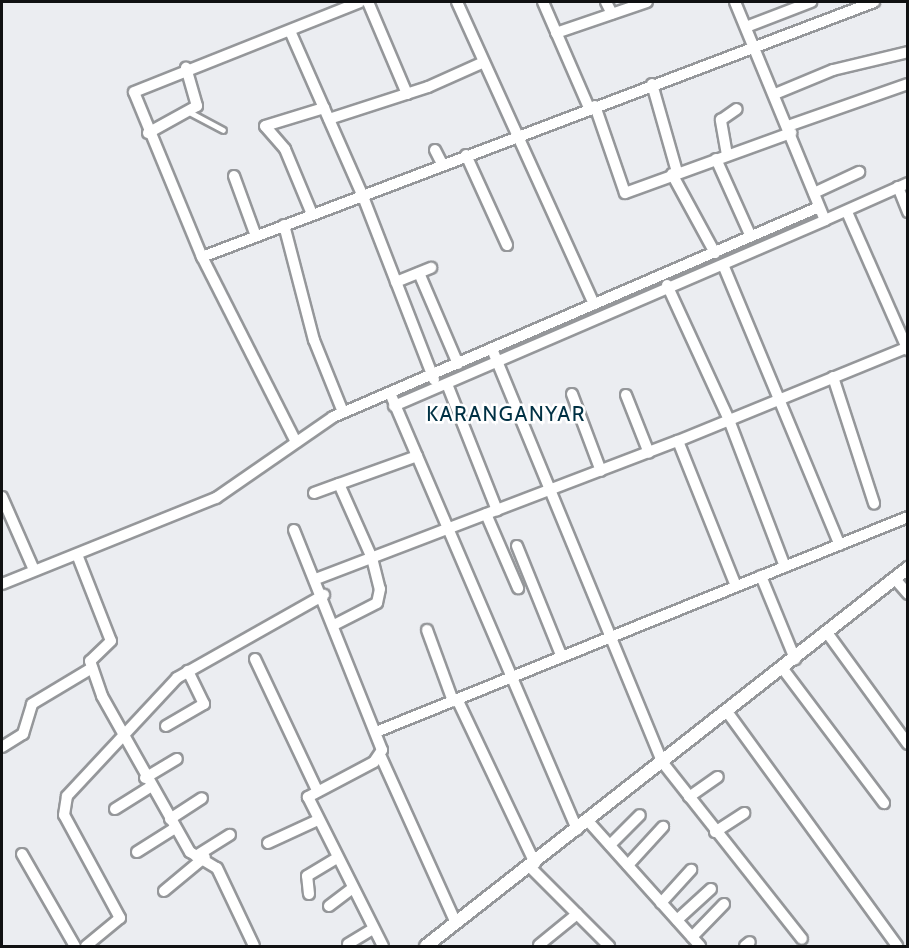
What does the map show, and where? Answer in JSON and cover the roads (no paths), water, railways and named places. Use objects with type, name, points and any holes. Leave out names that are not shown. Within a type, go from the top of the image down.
[{"type":"street","points":[[297,442],[202,257],[148,133],[134,92],[186,68],[290,31],[360,2]]},
{"type":"street","points":[[368,2],[407,94]]},
{"type":"street","points":[[457,2],[594,304]]},
{"type":"street","points":[[543,2],[592,107],[626,193],[908,84]]},
{"type":"street","points":[[606,2],[612,14]]},
{"type":"street","points":[[556,33],[647,2]]},
{"type":"street","points":[[735,2],[790,130],[825,220]]},
{"type":"street","points":[[746,27],[811,2]]},
{"type":"street","points":[[202,257],[362,194],[874,2]]},
{"type":"street","points":[[290,31],[362,194],[432,375],[442,386],[492,512],[518,588]]},
{"type":"street","points":[[775,94],[833,70],[908,52]]},
{"type":"street","points":[[329,119],[407,94],[484,62]]},
{"type":"street","points":[[148,133],[191,113],[197,102],[186,68]]},
{"type":"street","points":[[652,84],[674,173],[724,258],[840,545]]},
{"type":"street","points":[[312,214],[285,149],[265,126],[324,108]]},
{"type":"street","points":[[728,155],[721,120],[737,109]]},
{"type":"street","points":[[435,150],[442,164]]},
{"type":"street","points":[[466,155],[507,245]]},
{"type":"street","points":[[716,159],[751,237]]},
{"type":"street","points":[[814,193],[859,172]]},
{"type":"street","points":[[234,176],[256,236]]},
{"type":"street","points":[[392,399],[432,375],[458,364],[496,357],[724,258],[847,212],[903,185],[908,212]]},
{"type":"street","points":[[2,584],[34,570],[78,557],[216,498],[344,412],[442,386],[594,304],[666,283],[724,258],[751,237],[819,207]]},
{"type":"street","points":[[316,579],[649,453],[907,348],[847,212]]},
{"type":"street","points":[[284,225],[314,340],[344,412]]},
{"type":"street","points":[[396,282],[431,268]]},
{"type":"street","points":[[419,273],[458,364]]},
{"type":"street","points":[[666,283],[729,420],[785,567]]},
{"type":"street","points":[[496,357],[550,490],[613,634],[663,763],[715,832],[802,939]]},
{"type":"street","points":[[832,377],[874,503]]},
{"type":"street","points":[[572,394],[601,471]]},
{"type":"street","points":[[626,395],[649,453]]},
{"type":"street","points":[[392,399],[577,830]]},
{"type":"street","points":[[678,441],[736,586]]},
{"type":"street","points":[[314,493],[417,456]]},
{"type":"street","points":[[334,625],[377,603],[372,558],[339,484]]},
{"type":"street","points":[[2,497],[34,570]]},
{"type":"street","points":[[376,732],[561,655],[908,517]]},
{"type":"street","points":[[294,530],[324,595],[376,732],[381,757],[456,923]]},
{"type":"street","points":[[517,546],[561,655]]},
{"type":"street","points":[[78,557],[111,641],[93,657],[92,668],[122,733],[172,824],[200,856],[217,868],[254,946]]},
{"type":"street","points":[[426,946],[728,713],[908,568]]},
{"type":"street","points":[[761,576],[795,659]]},
{"type":"street","points":[[895,579],[908,594]]},
{"type":"street","points":[[86,946],[120,918],[63,806],[122,733],[188,671],[324,595]]},
{"type":"street","points":[[427,630],[455,700],[532,865],[609,946]]},
{"type":"street","points":[[828,634],[908,744]]},
{"type":"street","points":[[255,660],[317,790]]},
{"type":"street","points":[[2,747],[23,734],[32,704],[92,668]]},
{"type":"street","points":[[783,669],[885,803]]},
{"type":"street","points":[[166,726],[204,704],[188,671]]},
{"type":"street","points":[[728,713],[897,946]]},
{"type":"street","points":[[381,757],[317,790],[308,797],[350,890],[382,946]]},
{"type":"street","points":[[115,809],[177,759]]},
{"type":"street","points":[[689,797],[718,777]]},
{"type":"street","points":[[137,852],[202,798]]},
{"type":"street","points":[[715,832],[744,813]]},
{"type":"street","points":[[610,845],[640,815]]},
{"type":"street","points":[[268,843],[318,820]]},
{"type":"street","points":[[588,821],[700,946]]},
{"type":"street","points":[[628,865],[663,827]]},
{"type":"street","points":[[164,891],[200,856],[230,835]]},
{"type":"street","points":[[22,854],[75,946]]},
{"type":"street","points":[[309,894],[307,876],[335,859]]},
{"type":"street","points":[[661,903],[691,870]]},
{"type":"street","points":[[677,920],[711,889]]},
{"type":"street","points":[[328,906],[350,890]]},
{"type":"street","points":[[692,937],[724,904]]},
{"type":"street","points":[[539,945],[577,914]]},
{"type":"street","points":[[348,944],[373,929]]},
{"type":"lane","points":[[191,113],[223,130]]},
{"type":"district","name":"KARANGANYAR","points":[[506,414]]}]
